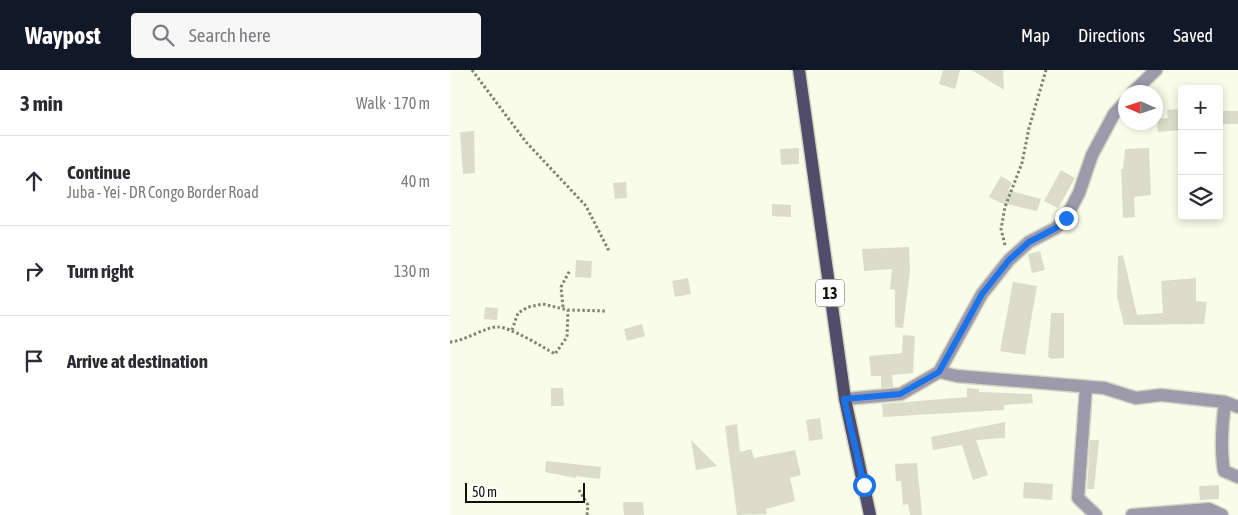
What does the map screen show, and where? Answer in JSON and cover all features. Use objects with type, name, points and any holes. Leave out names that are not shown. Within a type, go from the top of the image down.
[{"type":"main road","name":"13","points":[[799,70],[844,399],[870,515]]},
{"type":"street","points":[[1140,85],[1156,70]]},
{"type":"street","points":[[844,399],[900,394],[939,372],[982,294],[1009,260],[1029,242],[1056,228],[1066,218],[1079,193],[1092,155],[1118,110]]},
{"type":"street","points":[[939,372],[958,376],[1104,388],[1136,398],[1161,395],[1225,402],[1238,407]]},
{"type":"street","points":[[1086,387],[1078,498],[1096,515]]},
{"type":"street","points":[[1225,402],[1238,396]]},
{"type":"street","points":[[1225,402],[1222,429],[1224,471],[1238,477]]},
{"type":"street","points":[[1132,515],[1209,509],[1222,515]]},
{"type":"path","points":[[472,70],[526,142],[586,206],[609,251]]},
{"type":"path","points":[[1009,260],[1001,229],[1005,207],[1022,163],[1028,128],[1046,70]]},
{"type":"path","points":[[563,307],[561,288],[570,270]]},
{"type":"path","points":[[512,330],[518,313],[528,307],[542,304],[563,307],[568,310],[607,311]]},
{"type":"path","points":[[450,342],[458,342],[497,326],[512,330],[555,354],[566,336],[568,310]]},
{"type":"path","points":[[580,490],[588,505],[587,515]]},
{"type":"building","points":[[943,70],[960,70],[955,89],[939,84]]},
{"type":"building","points":[[972,70],[1003,70],[1004,90]]},
{"type":"building","points":[[1178,109],[1178,130],[1158,132],[1158,130],[1163,130],[1163,118],[1168,118],[1167,110]]},
{"type":"building","points":[[1223,111],[1238,111],[1238,124],[1223,124]]},
{"type":"building","points":[[474,131],[475,173],[463,174],[460,132]]},
{"type":"building","points":[[799,148],[799,164],[781,165],[780,149]]},
{"type":"building","points":[[1149,148],[1151,195],[1134,197],[1135,217],[1123,218],[1121,169],[1123,169],[1125,149]]},
{"type":"building","points":[[1061,170],[1075,178],[1058,208],[1044,201]]},
{"type":"building","points":[[1001,176],[1012,183],[1008,190],[1041,199],[1037,211],[1001,203],[989,197]]},
{"type":"building","points":[[626,182],[627,198],[615,199],[613,183]]},
{"type":"building","points":[[772,204],[791,205],[791,217],[772,216]]},
{"type":"building","points":[[909,247],[910,271],[903,328],[895,327],[895,290],[890,289],[892,269],[864,271],[862,249]]},
{"type":"building","points":[[1040,251],[1045,270],[1032,273],[1028,254]]},
{"type":"building","points":[[1123,255],[1137,315],[1163,313],[1161,281],[1196,278],[1196,301],[1207,302],[1204,324],[1124,325],[1117,297],[1118,256]]},
{"type":"building","points":[[576,260],[592,261],[591,278],[575,277]]},
{"type":"building","points":[[688,278],[691,294],[675,297],[672,281]]},
{"type":"building","points":[[1013,282],[1037,286],[1025,355],[1000,351]]},
{"type":"building","points":[[485,307],[498,308],[497,320],[484,319]]},
{"type":"building","points":[[1051,313],[1064,313],[1064,358],[1051,359],[1048,357]]},
{"type":"building","points":[[642,324],[645,336],[627,341],[624,329]]},
{"type":"building","points":[[903,335],[915,336],[913,373],[892,375],[893,387],[881,388],[881,376],[871,376],[869,356],[902,353]]},
{"type":"building","points":[[551,388],[563,388],[564,406],[551,406]]},
{"type":"building","points":[[967,388],[979,389],[979,392],[1032,394],[1033,403],[1004,405],[1004,410],[883,417],[882,404],[967,397]]},
{"type":"building","points":[[820,418],[823,439],[809,441],[806,420]]},
{"type":"building","points":[[1005,422],[1005,438],[976,440],[988,475],[973,480],[962,445],[933,450],[931,437]]},
{"type":"building","points":[[737,424],[740,452],[751,449],[754,458],[795,450],[801,475],[790,478],[795,501],[766,509],[767,514],[737,515],[725,426]]},
{"type":"building","points":[[691,440],[717,466],[696,470]]},
{"type":"building","points":[[1090,440],[1099,440],[1094,489],[1087,489]]},
{"type":"building","points":[[546,461],[601,467],[600,479],[576,476],[576,478],[545,472]]},
{"type":"building","points":[[917,463],[922,515],[910,515],[908,504],[903,505],[901,481],[896,481],[895,464]]},
{"type":"building","points":[[1024,482],[1053,484],[1052,500],[1023,498]]},
{"type":"building","points":[[1219,485],[1219,499],[1200,500],[1199,486]]},
{"type":"building","points":[[623,502],[643,502],[644,515],[624,515]]},
{"type":"route","points":[[864,485],[844,399],[900,394],[939,372],[982,294],[1009,260],[1029,242],[1056,228],[1066,218]]}]
